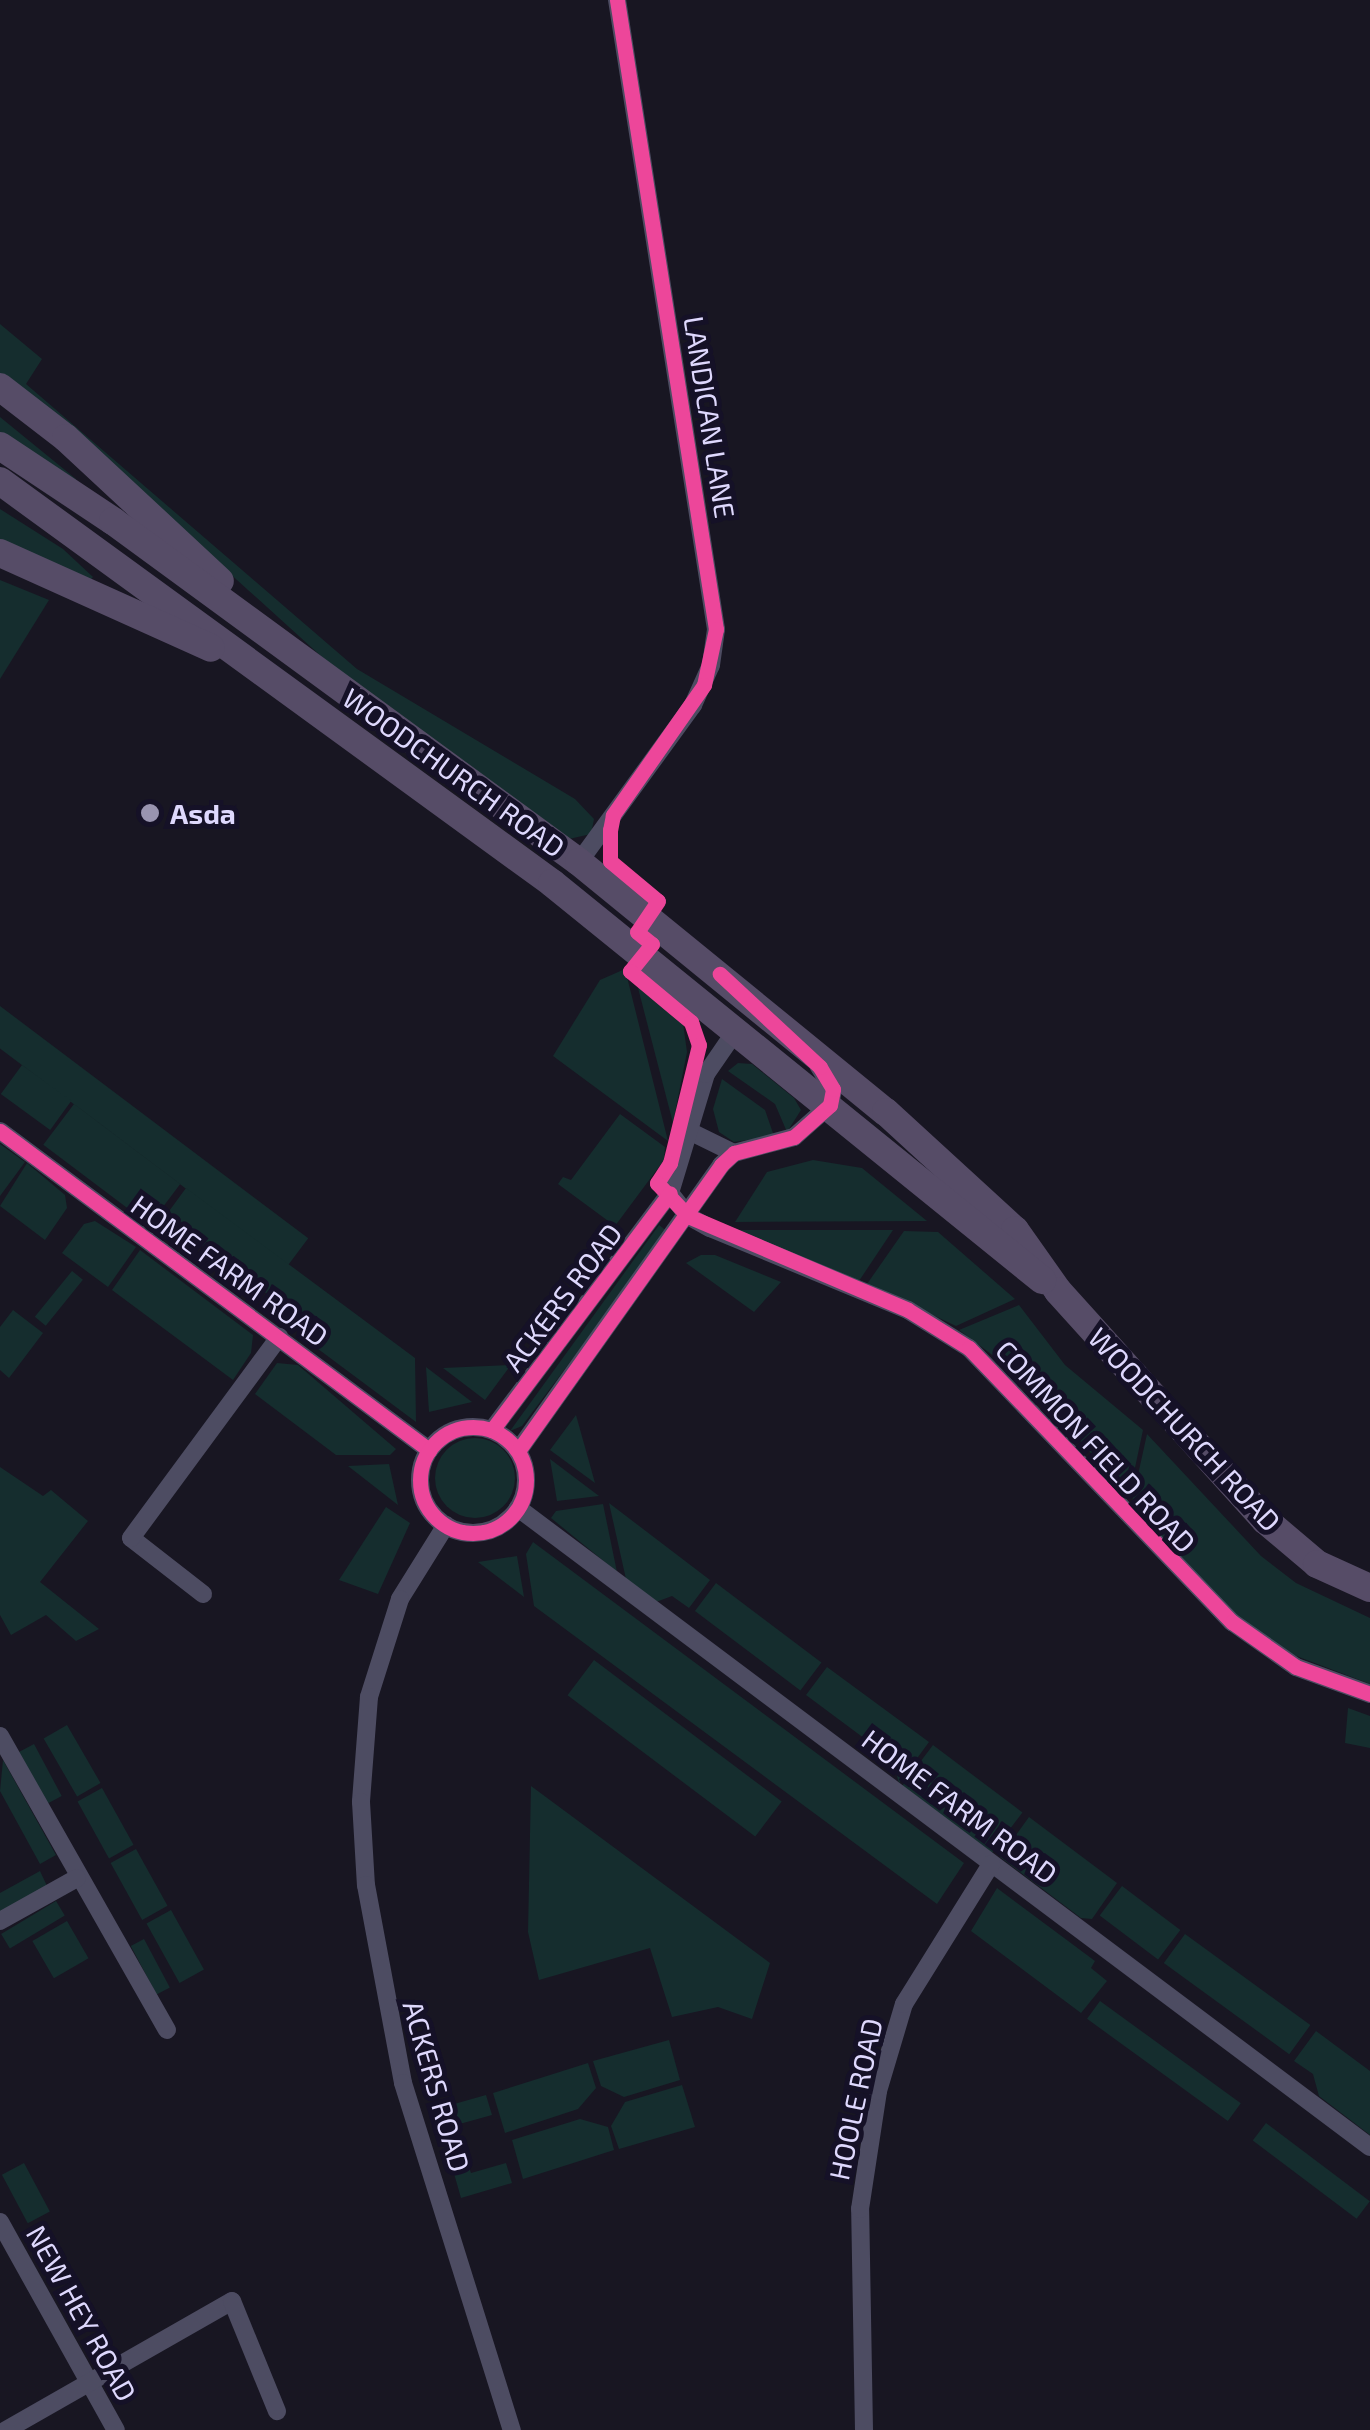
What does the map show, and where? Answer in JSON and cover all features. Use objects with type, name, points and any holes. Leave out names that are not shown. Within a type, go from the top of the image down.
[{"type":"main road","points":[[0,388],[132,496],[307,666]]},
{"type":"main road","name":"WOODCHURCH ROAD","points":[[0,446],[113,521],[579,862],[966,1179],[1015,1230],[1058,1291],[1265,1520],[1317,1564],[1370,1588]]},
{"type":"main road","name":"WOODCHURCH ROAD","points":[[0,482],[600,921],[830,1106],[997,1249],[1058,1291]]},
{"type":"main road","points":[[0,553],[267,674]]},
{"type":"main road","points":[[411,742],[448,782],[597,898],[600,921]]},
{"type":"street","name":"LANDICAN LANE","points":[[579,862],[692,706],[711,664],[716,629],[617,0]]},
{"type":"street","points":[[690,1131],[734,1154],[794,1137],[830,1106],[833,1088],[820,1066],[720,974]]},
{"type":"street","name":"ACKERS ROAD","points":[[492,1430],[670,1193],[706,1074],[736,1029]]},
{"type":"street","name":"HOME FARM ROAD","points":[[0,1131],[429,1450]]},
{"type":"street","name":"ACKERS ROAD","points":[[518,1451],[734,1154]]},
{"type":"street","name":"COMMON FIELD ROAD","points":[[670,1193],[688,1216],[908,1310],[969,1348],[1232,1622],[1296,1667],[1370,1694]]},
{"type":"street","points":[[203,1594],[131,1538],[279,1337]]},
{"type":"street","points":[[457,1429],[492,1430],[518,1451],[526,1480],[518,1508],[494,1529],[461,1532],[446,1525],[432,1514],[420,1482],[429,1450],[457,1429]]},
{"type":"street","name":"HOME FARM ROAD","points":[[518,1508],[1370,2148]]},
{"type":"street","name":"ACKERS ROAD","points":[[446,1525],[400,1599],[369,1697],[361,1802],[366,1885],[403,2084],[512,2430]]},
{"type":"street","points":[[0,1736],[77,1878],[167,2030]]},
{"type":"street","name":"HOOLE ROAD","points":[[864,2430],[860,2209],[878,2090],[904,2004],[991,1864]]},
{"type":"street","points":[[0,1921],[77,1878]]},
{"type":"street","name":"NEW HEY ROAD","points":[[0,2222],[116,2430]]},
{"type":"street","points":[[6,2430],[232,2301],[276,2412]]},
{"type":"green space","points":[[0,324],[42,359],[26,384],[357,669],[575,799],[594,819],[591,834],[569,839],[333,667],[140,492],[0,379]]},
{"type":"green space","points":[[0,417],[76,479],[73,484],[0,440]]},
{"type":"green space","points":[[0,509],[63,549],[93,577],[89,582],[0,545]]},
{"type":"green space","points":[[0,580],[49,600],[0,679]]},
{"type":"green space","points":[[625,969],[668,1141],[553,1056],[600,980]]},
{"type":"green space","points":[[637,984],[683,1023],[687,1052],[673,1123]]},
{"type":"green space","points":[[0,1006],[308,1238],[288,1265],[0,1049]]},
{"type":"green space","points":[[738,1063],[752,1064],[794,1098],[801,1110],[787,1132],[775,1104],[728,1071]]},
{"type":"green space","points":[[22,1065],[71,1101],[50,1130],[1,1094]]},
{"type":"green space","points":[[722,1079],[765,1110],[774,1136],[734,1142],[719,1132],[713,1109]]},
{"type":"green space","points":[[74,1104],[180,1184],[150,1225],[43,1145]]},
{"type":"green space","points":[[620,1114],[665,1147],[664,1160],[615,1226],[558,1184],[563,1177],[571,1180]]},
{"type":"green space","points":[[0,1144],[25,1162],[0,1196]]},
{"type":"green space","points":[[813,1160],[862,1168],[927,1221],[735,1222],[767,1172]]},
{"type":"green space","points":[[27,1163],[65,1195],[67,1208],[45,1240],[0,1206]]},
{"type":"green space","points":[[186,1188],[415,1358],[416,1422],[302,1337],[297,1316],[164,1218]]},
{"type":"green space","points":[[95,1221],[136,1247],[108,1287],[62,1253],[84,1224]]},
{"type":"green space","points":[[659,1225],[668,1232],[522,1426],[510,1431]]},
{"type":"green space","points":[[737,1230],[893,1230],[859,1281]]},
{"type":"green space","points":[[904,1231],[938,1232],[1015,1299],[956,1326],[867,1284]]},
{"type":"green space","points":[[140,1250],[253,1335],[251,1353],[233,1380],[112,1290]]},
{"type":"green space","points":[[701,1255],[715,1255],[781,1282],[754,1312],[686,1263]]},
{"type":"green space","points":[[72,1271],[83,1280],[46,1326],[35,1317]]},
{"type":"green space","points":[[1019,1305],[1065,1365],[1143,1430],[1129,1496],[1027,1381],[959,1330]]},
{"type":"green space","points":[[13,1310],[43,1333],[9,1378],[0,1370],[0,1327]]},
{"type":"green space","points":[[277,1363],[298,1365],[396,1449],[390,1455],[336,1455],[255,1394]]},
{"type":"green space","points":[[511,1365],[485,1400],[443,1368]]},
{"type":"green space","points":[[426,1367],[472,1402],[429,1412]]},
{"type":"green space","points":[[576,1415],[595,1483],[550,1450]]},
{"type":"green space","points":[[1147,1434],[1261,1556],[1296,1583],[1370,1618],[1370,1684],[1291,1654],[1235,1615],[1183,1563],[1132,1502]]},
{"type":"green space","points":[[467,1438],[483,1438],[504,1449],[515,1478],[504,1507],[483,1518],[467,1518],[453,1512],[441,1500],[435,1486],[435,1470],[441,1456],[453,1444]]},
{"type":"green space","points":[[550,1459],[599,1496],[557,1501]]},
{"type":"green space","points":[[389,1464],[398,1505],[348,1466]]},
{"type":"green space","points":[[0,1467],[43,1496],[51,1490],[88,1521],[40,1582],[99,1629],[76,1641],[46,1615],[11,1635],[0,1615]]},
{"type":"green space","points":[[609,1503],[710,1580],[689,1608],[672,1596],[656,1602],[626,1579]]},
{"type":"green space","points":[[603,1504],[617,1572],[551,1518],[556,1511]]},
{"type":"green space","points":[[386,1507],[410,1523],[378,1594],[339,1580]]},
{"type":"green space","points":[[533,1542],[964,1863],[937,1904],[534,1606],[526,1554]]},
{"type":"green space","points":[[517,1556],[524,1597],[478,1562]]},
{"type":"green space","points":[[716,1583],[821,1662],[800,1690],[695,1611]]},
{"type":"green space","points":[[594,1660],[782,1801],[755,1837],[568,1695]]},
{"type":"green space","points":[[827,1667],[929,1742],[899,1783],[892,1759],[806,1695]]},
{"type":"green space","points":[[1348,1708],[1370,1716],[1370,1748],[1345,1743]]},
{"type":"green space","points":[[67,1725],[100,1783],[77,1797],[44,1738]]},
{"type":"green space","points":[[34,1744],[62,1796],[47,1804],[19,1752]]},
{"type":"green space","points":[[933,1745],[1022,1812],[992,1853],[902,1786]]},
{"type":"green space","points":[[3,1760],[56,1855],[40,1864],[0,1791]]},
{"type":"green space","points":[[531,1786],[770,1963],[752,2019],[718,2007],[672,2017],[650,1948],[539,1980],[528,1932]]},
{"type":"green space","points":[[102,1788],[134,1845],[109,1858],[78,1802]]},
{"type":"green space","points":[[1029,1817],[1117,1883],[1092,1919],[1081,1918],[1000,1857]]},
{"type":"green space","points":[[136,1849],[168,1906],[142,1920],[111,1863]]},
{"type":"green space","points":[[40,1871],[47,1886],[0,1912],[0,1893]]},
{"type":"green space","points":[[1122,1886],[1180,1930],[1158,1959],[1100,1916]]},
{"type":"green space","points":[[997,1888],[1095,1961],[1091,1968],[1107,1981],[1081,2013],[971,1931]]},
{"type":"green space","points":[[56,1901],[65,1916],[10,1949],[1,1934]]},
{"type":"green space","points":[[171,1910],[204,1969],[179,1983],[147,1924]]},
{"type":"green space","points":[[67,1921],[88,1958],[54,1978],[32,1941]]},
{"type":"green space","points":[[1185,1934],[1310,2025],[1289,2054],[1164,1963]]},
{"type":"green space","points":[[144,1939],[170,1988],[157,1995],[131,1946]]},
{"type":"green space","points":[[1100,2001],[1241,2103],[1228,2121],[1087,2019]]},
{"type":"green space","points":[[1316,2031],[1370,2071],[1370,2135],[1319,2096],[1313,2074],[1294,2061]]},
{"type":"green space","points":[[669,2040],[680,2080],[624,2097],[601,2086],[593,2061]]},
{"type":"green space","points":[[588,2063],[596,2088],[578,2109],[505,2133],[493,2093]]},
{"type":"green space","points":[[682,2085],[695,2127],[619,2149],[611,2126],[625,2102]]},
{"type":"green space","points":[[486,2095],[492,2115],[456,2125],[460,2140],[442,2145],[433,2110]]},
{"type":"green space","points":[[580,2119],[608,2127],[614,2150],[523,2179],[512,2140]]},
{"type":"green space","points":[[1266,2123],[1370,2201],[1357,2219],[1253,2141]]},
{"type":"green space","points":[[466,2159],[471,2173],[506,2163],[512,2183],[461,2198],[451,2163]]},
{"type":"green space","points":[[24,2163],[50,2212],[28,2223],[2,2175]]},
{"type":"cycle path","points":[[617,0],[716,629],[704,685],[613,815],[610,830],[610,861],[658,901],[637,932],[652,944],[630,971],[691,1022],[699,1045],[670,1163],[657,1183],[688,1216],[908,1310],[969,1348],[1232,1622],[1296,1667],[1370,1694]]},
{"type":"cycle path","points":[[518,1451],[721,1165],[734,1153],[794,1137],[830,1105],[833,1089],[820,1067],[720,974]]},
{"type":"cycle path","points":[[0,1131],[429,1450]]},
{"type":"cycle path","points":[[492,1430],[670,1193]]},
{"type":"cycle path","points":[[473,1427],[493,1431],[510,1443],[522,1460],[526,1480],[522,1500],[510,1517],[493,1529],[473,1533],[453,1529],[436,1517],[424,1500],[420,1480],[424,1460],[436,1443],[453,1431],[473,1427]]},
{"type":"place","name":"Asda","points":[[150,813]]}]
